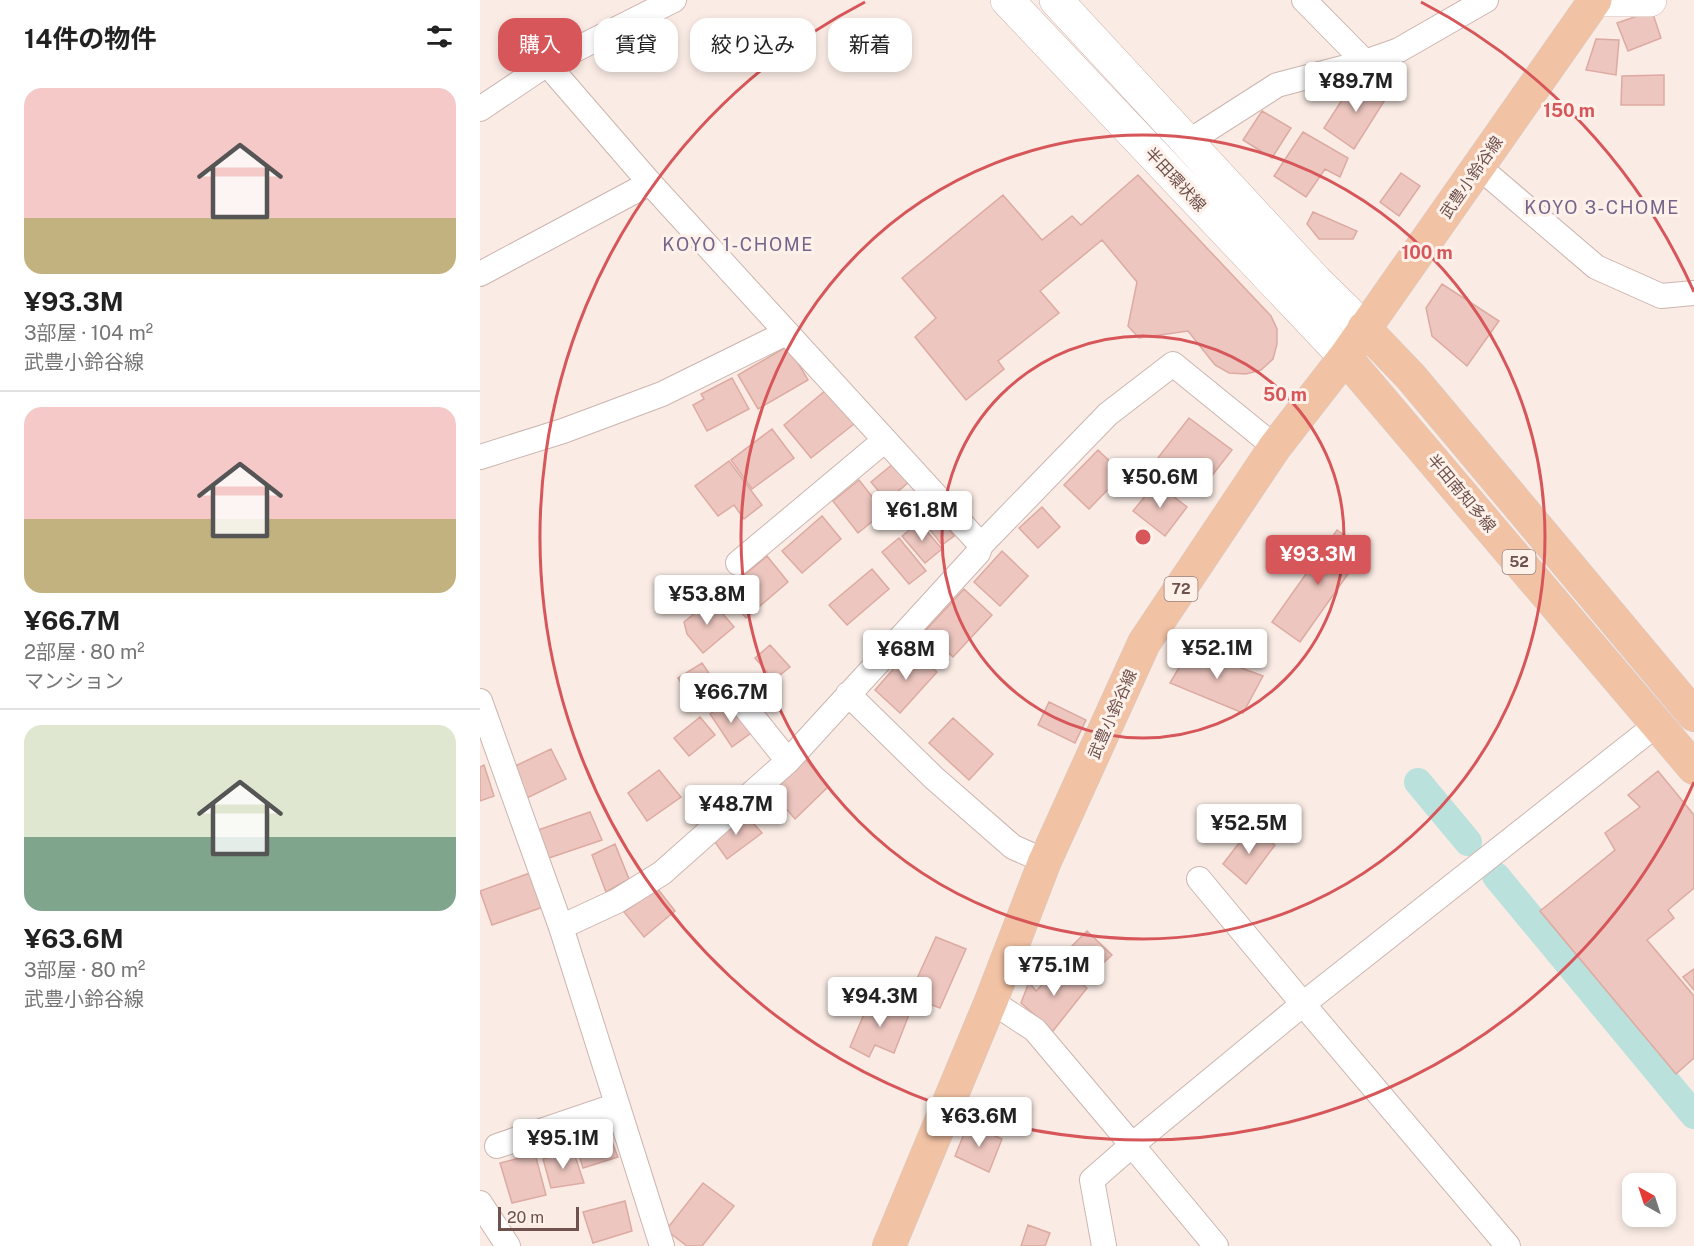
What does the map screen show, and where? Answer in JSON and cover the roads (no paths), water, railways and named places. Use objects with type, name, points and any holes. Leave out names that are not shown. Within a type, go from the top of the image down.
[{"type":"main road","name":"半田環状線","points":[[1007,0],[1345,357]]},
{"type":"main road","name":"半田環状線","points":[[1056,0],[1316,281],[1364,328]]},
{"type":"main road","name":"武豊小鈴谷線","points":[[889,1246],[991,1001],[1045,861],[1144,643],[1275,447],[1345,357],[1595,0]]},
{"type":"main road","points":[[1595,0],[1650,0]]},
{"type":"main road","name":"52","points":[[1364,328],[1411,377],[1694,715]]},
{"type":"main road","name":"半田南知多線","points":[[1345,357],[1694,768]]},
{"type":"street","points":[[582,46],[674,0]]},
{"type":"street","points":[[1304,0],[1365,62]]},
{"type":"street","points":[[1188,142],[1277,85],[1365,62],[1399,50],[1486,0]]},
{"type":"street","points":[[480,110],[535,72]]},
{"type":"street","points":[[554,72],[650,183],[981,545]]},
{"type":"street","points":[[1479,166],[1596,267],[1661,296],[1694,293]]},
{"type":"street","points":[[480,274],[650,183]]},
{"type":"street","points":[[480,457],[563,431],[662,394],[786,333]]},
{"type":"street","points":[[561,927],[617,901],[662,873],[788,761],[978,553],[981,545],[1108,414],[1173,364],[1275,447]]},
{"type":"street","points":[[738,563],[885,440]]},
{"type":"street","points":[[729,687],[788,761]]},
{"type":"street","points":[[848,694],[934,778],[1013,847],[1045,861]]},
{"type":"street","points":[[480,701],[485,734],[561,927],[662,1246]]},
{"type":"street","points":[[1104,1246],[1092,1180],[1132,1144],[1303,1004],[1656,725]]},
{"type":"street","points":[[1199,879],[1508,1246]]},
{"type":"street","points":[[991,1001],[1035,1029],[1216,1246]]},
{"type":"street","points":[[497,1146],[616,1105]]},
{"type":"street","points":[[480,1203],[507,1246]]},
{"type":"waterway","points":[[1418,782],[1468,842]]},
{"type":"waterway","points":[[1496,876],[1694,1115]]},
{"type":"district","name":"KOYO 3-CHOME","points":[[1602,208]]},
{"type":"district","name":"KOYO 1-CHOME","points":[[738,245]]}]
